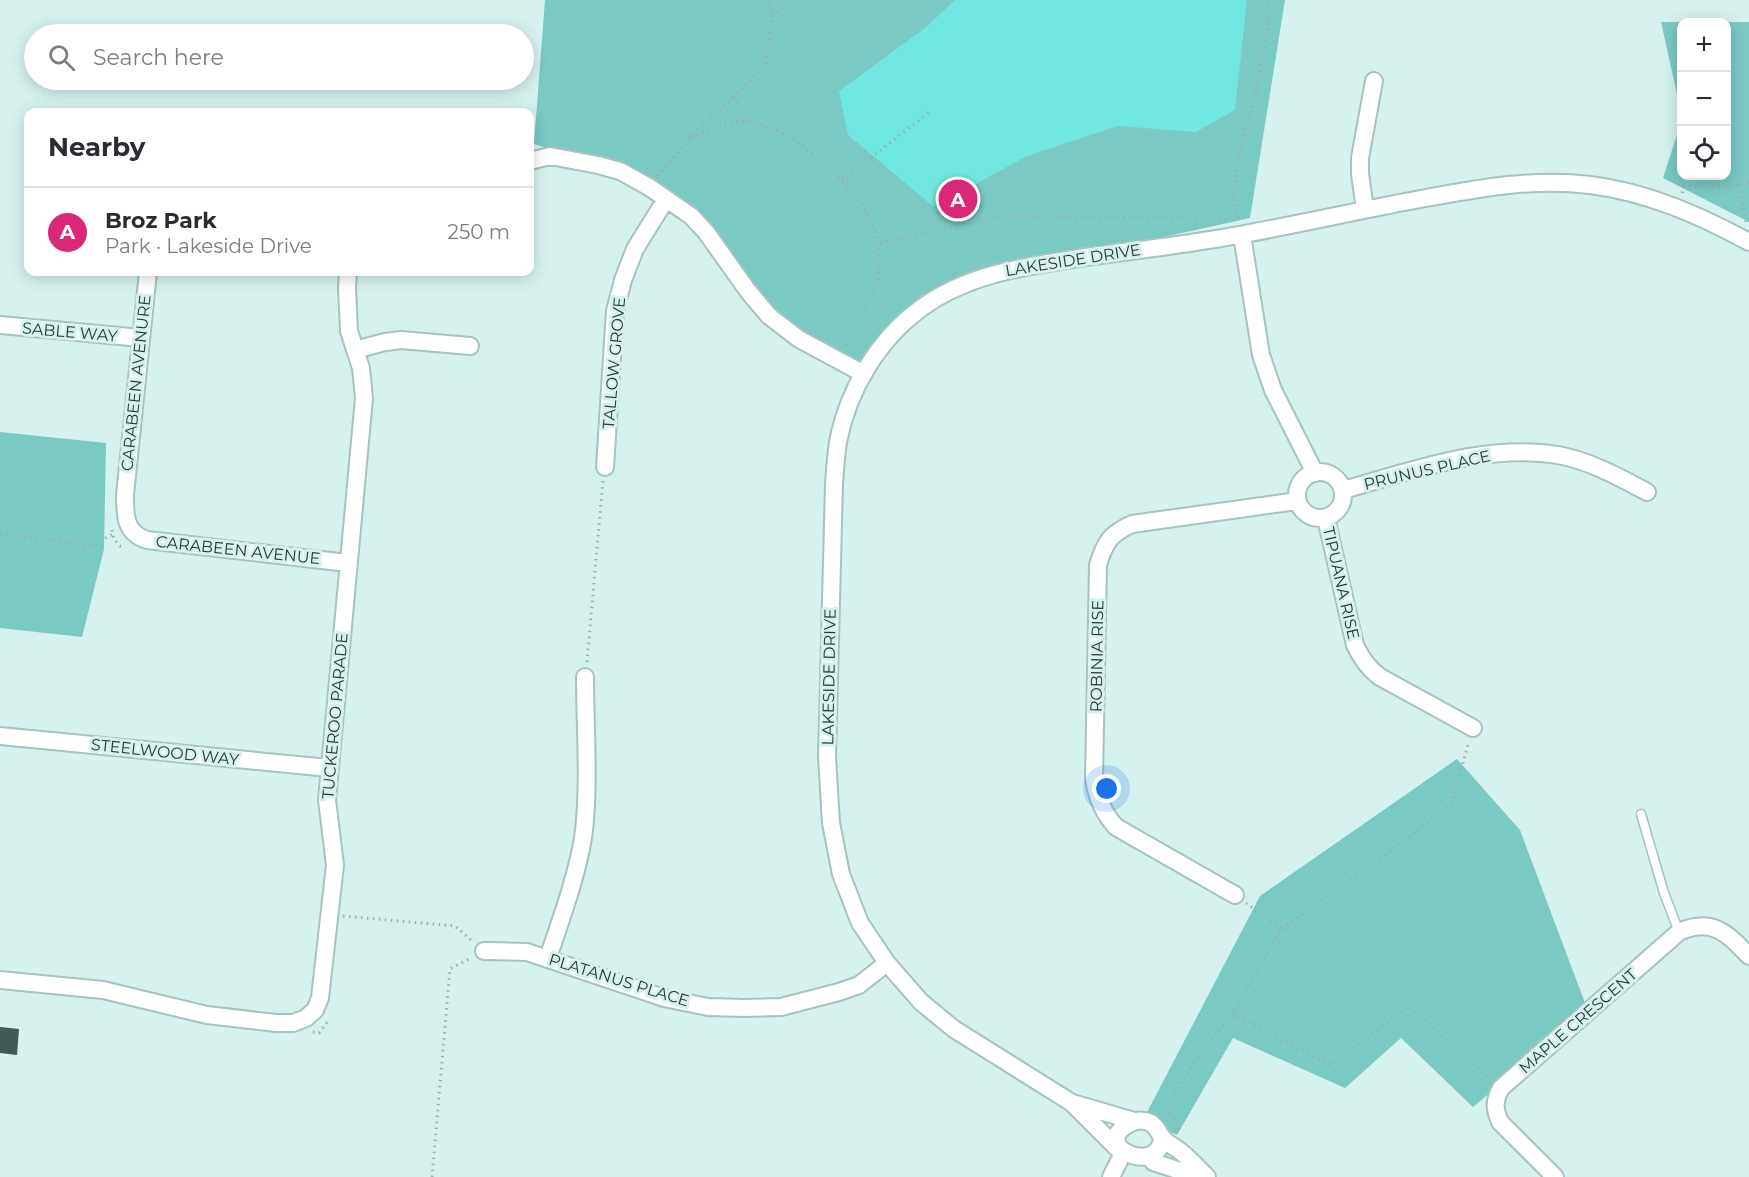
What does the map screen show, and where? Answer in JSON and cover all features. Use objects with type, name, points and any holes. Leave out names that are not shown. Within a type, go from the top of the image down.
[{"type":"street","points":[[1365,209],[1360,158],[1374,81]]},
{"type":"street","points":[[534,160],[550,156],[598,165],[620,171],[649,187],[691,216],[706,232],[748,291],[769,316],[799,339],[862,373]]},
{"type":"street","name":"LAKESIDE DRIVE","points":[[1199,1177],[1128,1163],[1072,1103],[954,1029],[921,1002],[887,963],[860,922],[841,874],[831,823],[827,757],[834,484],[838,441],[862,373],[891,336],[919,309],[949,291],[999,271],[1240,227],[1365,209],[1489,186],[1540,182],[1590,185],[1635,194],[1678,207],[1748,235]]},
{"type":"street","name":"TALLOW GROVE","points":[[605,467],[615,311],[623,280],[635,249],[666,199]]},
{"type":"street","points":[[1240,227],[1266,374],[1315,473]]},
{"type":"street","name":"CARABEEN AVENURE","points":[[127,525],[125,495],[148,276]]},
{"type":"street","name":"TUCKEROO PARADE","points":[[0,980],[103,990],[207,1015],[276,1023],[293,1023],[306,1018],[315,1010],[320,998],[335,865],[327,800],[364,398],[361,368],[349,331],[348,276]]},
{"type":"street","name":"SABLE WAY","points":[[0,325],[141,338]]},
{"type":"street","points":[[355,350],[401,340],[470,346]]},
{"type":"street","name":"PRUNUS PLACE","points":[[1343,490],[1467,457],[1489,453],[1516,453],[1559,456],[1585,462],[1647,492]]},
{"type":"street","points":[[1297,501],[1300,483],[1315,473],[1324,472],[1332,475],[1339,481],[1343,490]]},
{"type":"street","name":"TIPUANA RISE","points":[[1297,501],[1308,515],[1326,518],[1340,507],[1343,490]]},
{"type":"street","name":"ROBINIA RISE","points":[[1235,895],[1116,827],[1101,806],[1094,779],[1098,565],[1109,538],[1118,530],[1132,524],[1297,501]]},
{"type":"street","name":"TIPUANA RISE","points":[[1326,518],[1355,645],[1361,658],[1380,677],[1473,728]]},
{"type":"street","name":"CARABEEN AVENUE","points":[[127,525],[132,533],[147,540],[348,563]]},
{"type":"street","points":[[548,958],[579,859],[583,835],[585,677]]},
{"type":"street","name":"STEELWOOD WAY","points":[[0,736],[329,768]]},
{"type":"street","points":[[1679,932],[1690,927],[1717,928],[1731,937],[1749,956]]},
{"type":"street","name":"MAPLE CRESCENT","points":[[1502,1088],[1679,932]]},
{"type":"street","name":"PLATANUS PLACE","points":[[484,951],[527,952],[664,998],[708,1007],[781,1007],[859,985],[887,963]]},
{"type":"street","points":[[1502,1088],[1495,1100],[1495,1111],[1500,1122],[1556,1177]]},
{"type":"street","name":"LAKESIDE DRIVE","points":[[1072,1103],[1152,1124],[1162,1138],[1181,1152],[1207,1177]]},
{"type":"street","points":[[1111,1177],[1119,1153],[1118,1137],[1124,1126],[1134,1121]]},
{"type":"street","points":[[1147,1166],[1162,1151],[1162,1138]]},
{"type":"lane","points":[[1641,814],[1664,893],[1679,932]]},
{"type":"path","points":[[649,187],[692,137],[765,66],[773,16],[768,0]]},
{"type":"path","points":[[773,16],[787,0]]},
{"type":"path","points":[[880,243],[1007,216],[1240,227],[1233,195],[1242,141],[1255,97],[1270,14],[1267,0]]},
{"type":"path","points":[[733,97],[752,121]]},
{"type":"path","points":[[842,180],[932,110]]},
{"type":"path","points":[[692,137],[732,122],[752,121],[789,136],[830,167],[863,205],[880,243],[877,285],[840,361]]},
{"type":"path","points":[[1678,207],[1684,186],[1739,185],[1749,182]]},
{"type":"path","points":[[1739,185],[1748,235]]},
{"type":"path","points":[[585,677],[605,467]]},
{"type":"path","points":[[0,533],[87,546],[95,544],[127,525]]},
{"type":"path","points":[[1181,1152],[1185,1142],[1167,1106],[1203,1050],[1233,1014],[1281,929],[1452,803],[1473,728]]},
{"type":"path","points":[[1235,895],[1281,929]]},
{"type":"path","points":[[330,914],[455,926],[484,951],[450,969],[432,1177]]},
{"type":"path","points":[[1233,1014],[1330,1065],[1409,1006],[1502,1088]]},
{"type":"shaded area","points":[[545,0],[1285,0],[1250,218],[1046,263],[949,291],[862,373],[799,339],[706,232],[620,171],[534,144]]},
{"type":"shaded area","points":[[955,0],[1247,0],[1235,110],[1196,132],[1118,126],[1027,156],[934,207],[848,135],[839,91],[925,28]]},
{"type":"shaded area","points":[[1661,22],[1677,22],[1677,94]]},
{"type":"shaded area","points":[[1731,22],[1749,22],[1749,222],[1663,178],[1677,134],[1677,180],[1731,180]]},
{"type":"shaded area","points":[[0,432],[106,443],[104,549],[82,637],[0,628]]},
{"type":"shaded area","points":[[1457,759],[1520,830],[1588,1011],[1473,1107],[1401,1038],[1345,1088],[1233,1038],[1177,1135],[1143,1120],[1260,896]]},
{"type":"building","points":[[0,1027],[19,1029],[17,1055],[0,1053]]},
{"type":"place","name":"Broz Park","points":[[958,199]]}]
